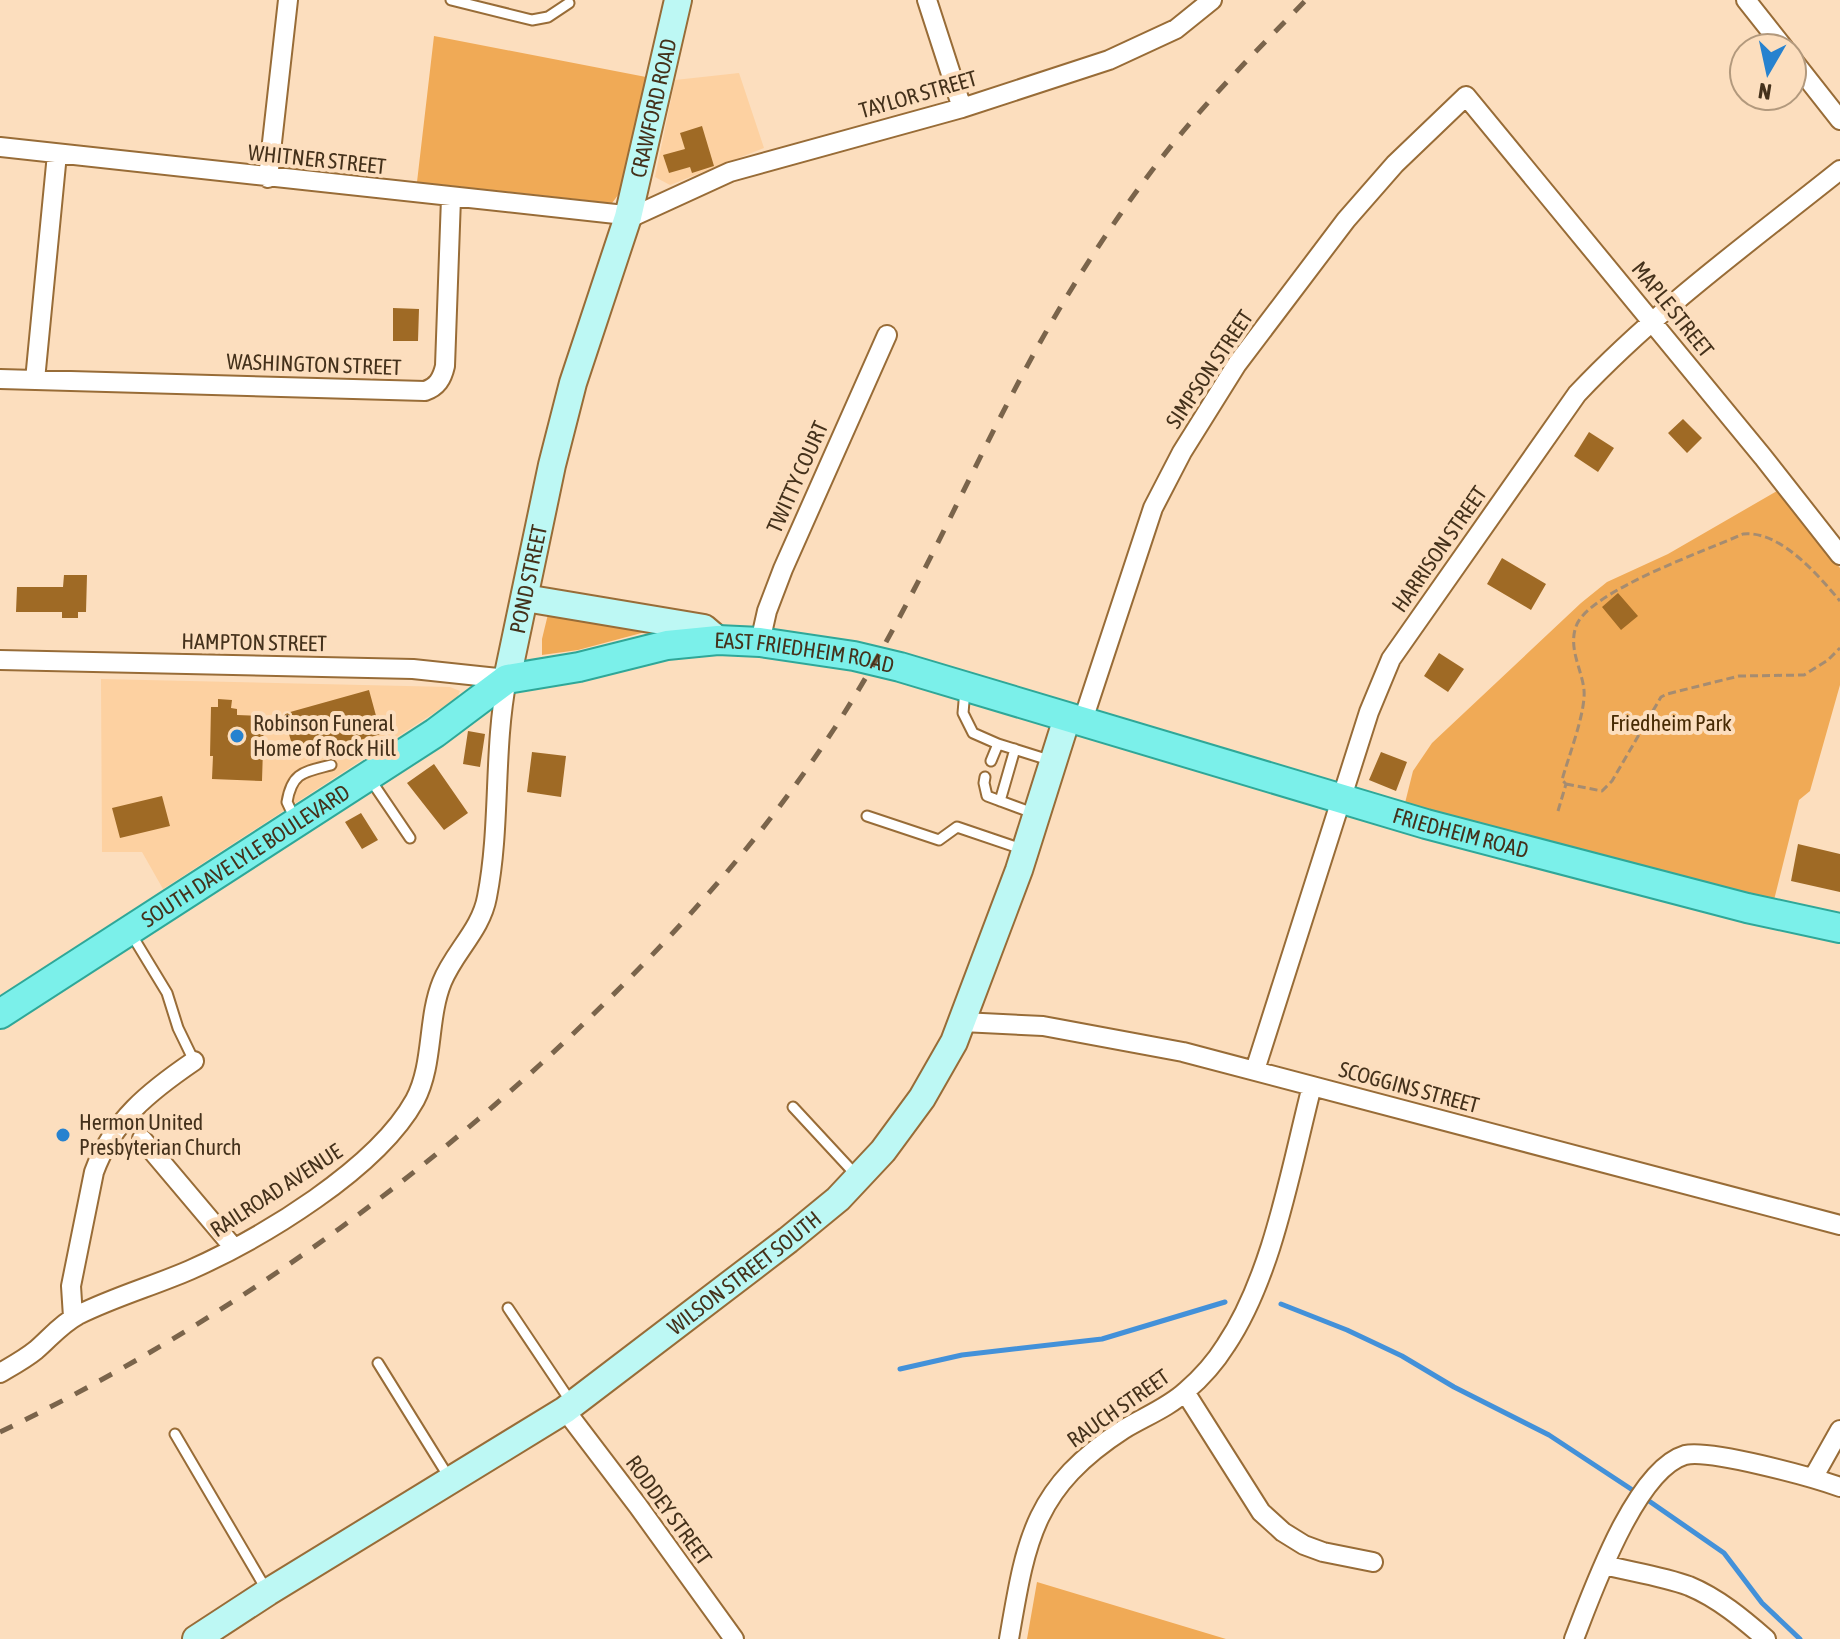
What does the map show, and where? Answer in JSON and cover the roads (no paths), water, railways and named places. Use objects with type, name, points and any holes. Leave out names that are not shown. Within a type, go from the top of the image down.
[{"type":"main road","name":"EAST FRIEDHEIM ROAD","points":[[718,640],[760,642],[854,656],[1074,721]]},
{"type":"main road","name":"SOUTH DAVE LYLE BOULEVARD","points":[[0,1014],[435,733],[507,679],[579,667],[667,645],[718,640]]},
{"type":"main road","name":"FRIEDHEIM ROAD","points":[[1074,721],[1342,800],[1835,929]]},
{"type":"street","points":[[268,178],[288,0]]},
{"type":"street","name":"CRAWFORD ROAD","points":[[628,217],[678,0]]},
{"type":"street","points":[[927,0],[962,108]]},
{"type":"street","name":"TAYLOR STREET","points":[[628,217],[730,172],[962,108],[1109,60],[1176,29],[1212,0]]},
{"type":"street","points":[[1746,0],[1771,32]]},
{"type":"street","points":[[1808,79],[1840,120]]},
{"type":"street","name":"MAPLE STREET","points":[[1466,96],[1840,555]]},
{"type":"street","name":"SIMPSON STREET","points":[[1074,721],[1153,508],[1182,452],[1237,364],[1346,220],[1395,164],[1466,96]]},
{"type":"street","name":"WHITNER STREET","points":[[0,147],[628,217]]},
{"type":"street","points":[[35,380],[57,154]]},
{"type":"street","name":"HARRISON STREET","points":[[1255,1070],[1374,699],[1391,659],[1577,394],[1652,321],[1840,170]]},
{"type":"street","name":"WASHINGTON STREET","points":[[0,379],[425,391],[434,388],[445,366],[451,198]]},
{"type":"street","name":"POND STREET","points":[[464,945],[487,900],[498,729],[552,465],[573,383],[628,217]]},
{"type":"street","name":"TWITTY COURT","points":[[760,642],[767,611],[783,569],[887,335]]},
{"type":"street","name":"EAST FRIEDHEIM ROAD","points":[[525,598],[704,628],[718,640]]},
{"type":"street","name":"HAMPTON STREET","points":[[0,660],[413,669],[507,679]]},
{"type":"street","name":"WILSON STREET SOUTH","points":[[196,1639],[569,1407],[838,1199],[883,1151],[922,1098],[954,1042],[1025,850],[1053,761],[1074,721]]},
{"type":"street","name":"RAILROAD AVENUE","points":[[0,1373],[35,1350],[73,1317],[190,1270],[234,1248],[295,1211],[360,1166],[380,1148],[415,1099],[423,1079],[437,996],[464,945]]},
{"type":"street","name":"SCOGGINS STREET","points":[[962,1022],[1058,1028],[1144,1043],[1840,1225]]},
{"type":"street","points":[[73,1317],[71,1286],[100,1156],[136,1104],[194,1061]]},
{"type":"street","name":"RAUCH STREET","points":[[1009,1639],[1021,1570],[1031,1534],[1052,1494],[1068,1472],[1110,1439],[1185,1392],[1225,1347],[1244,1314],[1272,1237],[1312,1086]]},
{"type":"street","points":[[142,1139],[234,1248]]},
{"type":"street","points":[[1185,1392],[1261,1512],[1283,1532],[1323,1552],[1373,1562]]},
{"type":"street","name":"RODDEY STREET","points":[[569,1407],[734,1639]]},
{"type":"street","points":[[1813,1478],[1840,1430]]},
{"type":"street","points":[[1574,1639],[1604,1565],[1632,1510],[1652,1479],[1670,1462],[1684,1456],[1709,1455],[1840,1487]]},
{"type":"street","points":[[1604,1565],[1698,1590],[1735,1613],[1766,1639]]},
{"type":"lane","points":[[451,0],[532,20],[548,17],[569,3]]},
{"type":"lane","points":[[966,688],[963,713],[973,733],[1053,761]]},
{"type":"lane","points":[[991,761],[998,744]]},
{"type":"lane","points":[[1000,801],[1015,749]]},
{"type":"lane","points":[[297,822],[287,802],[293,781],[300,772],[331,765]]},
{"type":"lane","points":[[368,776],[410,838]]},
{"type":"lane","points":[[985,777],[987,796],[1037,814]]},
{"type":"lane","points":[[867,816],[939,840],[957,827],[1025,850]]},
{"type":"lane","points":[[130,930],[167,993],[178,1028],[194,1061]]},
{"type":"lane","points":[[793,1107],[858,1178]]},
{"type":"lane","points":[[508,1308],[569,1407]]},
{"type":"lane","points":[[378,1363],[452,1481]]},
{"type":"lane","points":[[175,1434],[268,1592]]},
{"type":"waterway","points":[[900,1369],[962,1355],[1102,1339],[1225,1302]]},
{"type":"waterway","points":[[1281,1304],[1402,1356],[1454,1387],[1549,1435],[1634,1491]]},
{"type":"waterway","points":[[1649,1501],[1724,1553],[1762,1603],[1800,1639]]},
{"type":"railway","points":[[0,1432],[156,1349],[231,1303],[375,1202],[511,1091],[612,996],[681,925],[746,850],[806,770],[865,680],[1026,369],[1069,292],[1103,240],[1178,138],[1306,0]]},
{"type":"place","name":"Robinson Funeral Home of Rock Hill","points":[[237,736]]},
{"type":"place","name":"Hermon United Presbyterian Church","points":[[63,1135]]},
{"type":"park label","name":"Friedheim Park","points":[[1671,723]]}]
